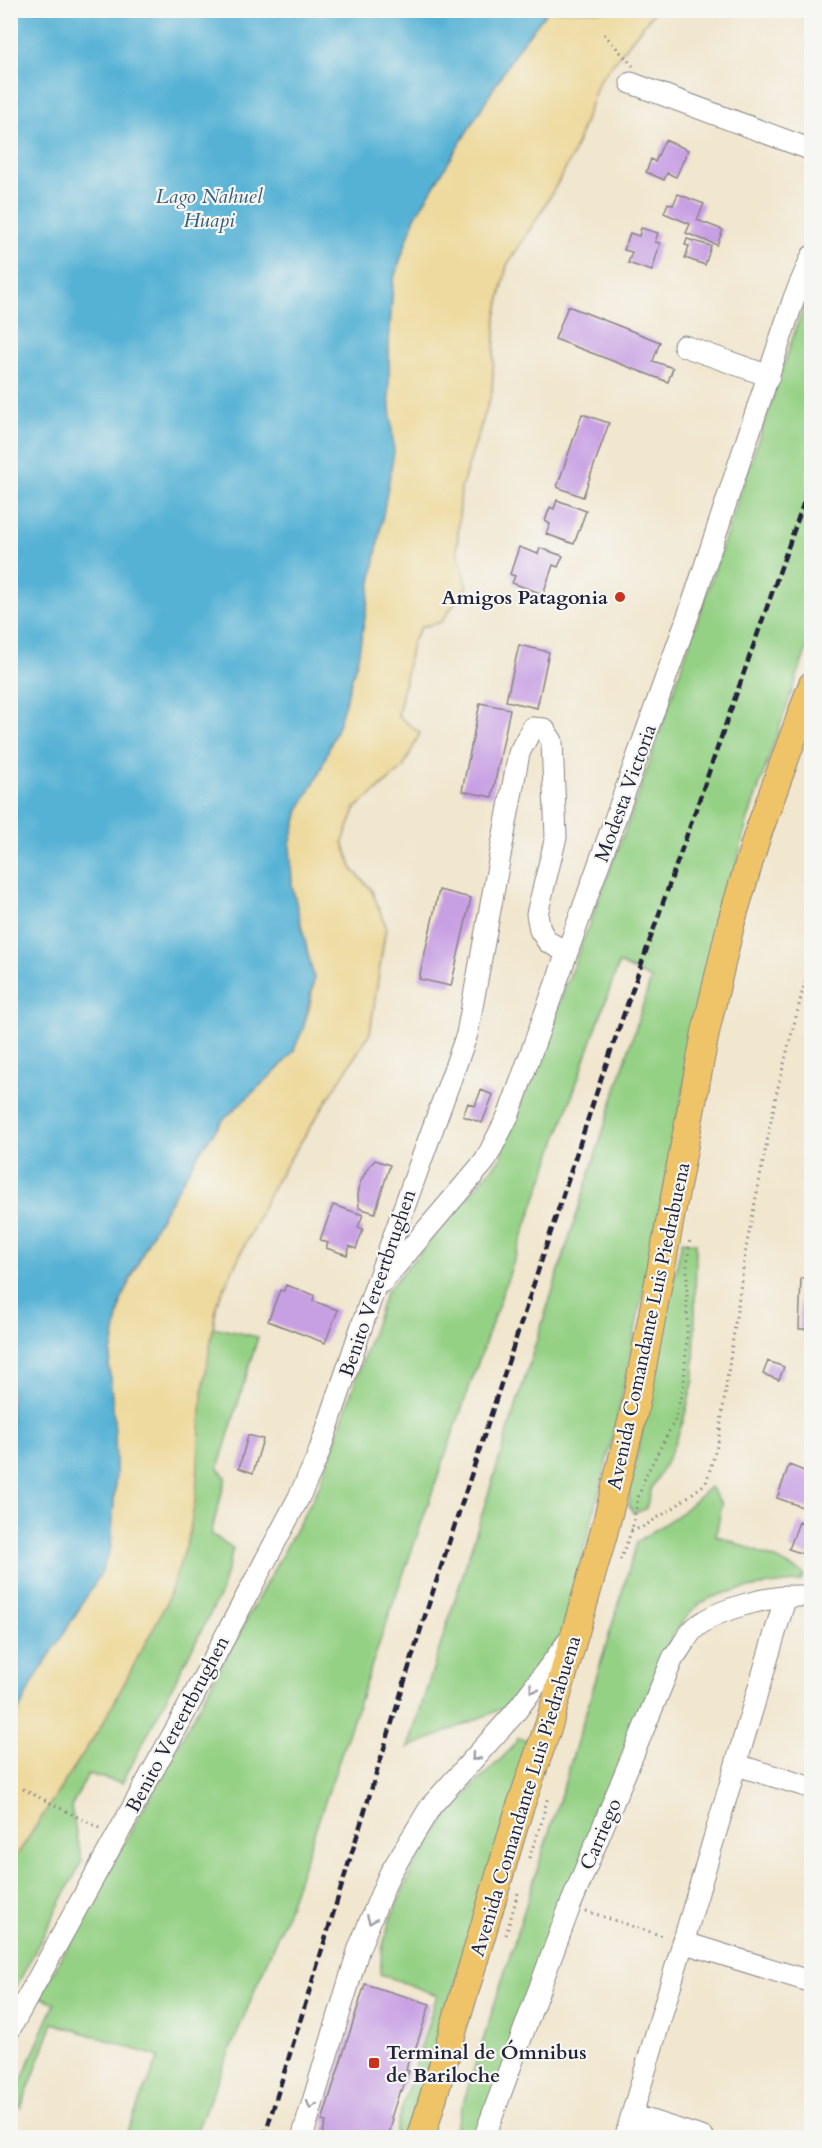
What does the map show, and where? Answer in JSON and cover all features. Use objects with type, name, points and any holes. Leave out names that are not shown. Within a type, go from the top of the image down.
[{"type":"main road","name":"Avenida Comandante Luis Piedrabuena","points":[[421,2138],[519,1810],[549,1724],[603,1536],[634,1412],[706,1030],[731,923],[757,836],[812,685]]},
{"type":"street","points":[[631,83],[812,150]]},
{"type":"street","name":"Modesta Victoria","points":[[373,1293],[485,1161],[509,1114],[693,602],[794,298],[812,256]]},
{"type":"street","points":[[684,346],[769,376]]},
{"type":"street","name":"Benito Vereertbrughen","points":[[10,2029],[298,1499],[316,1458],[467,1034],[519,753],[532,728],[544,729],[552,741],[556,837],[537,914],[540,930],[548,942],[567,952]]},
{"type":"street","points":[[625,2138],[786,1596]]},
{"type":"street","name":"Carriego","points":[[484,2138],[570,1906],[674,1658],[693,1630],[729,1609],[786,1596],[812,1597]]},
{"type":"street","points":[[302,2138],[359,1948],[389,1875],[431,1806],[514,1714],[576,1631]]},
{"type":"street","points":[[514,1714],[549,1724]]},
{"type":"street","points":[[737,1765],[812,1788]]},
{"type":"street","points":[[682,1942],[812,1982]]},
{"type":"street","points":[[632,2115],[704,2138]]},
{"type":"path","points":[[603,1536],[640,1528],[672,1509],[706,1483],[718,1443],[746,1248],[777,1091],[812,949]]},
{"type":"path","points":[[23,1788],[116,1837]]},
{"type":"path","points":[[570,1906],[682,1942]]},
{"type":"green space","points":[[811,284],[811,636],[747,822],[692,1049],[617,1420],[563,1633],[511,1705],[408,1748],[651,979],[619,963],[389,1615],[286,1915],[194,2137],[125,2136],[159,2057],[53,2023],[21,2108],[12,2102],[55,2003],[40,1997],[319,1487],[386,1292],[500,1159],[638,796]]},
{"type":"green space","points":[[682,1241],[696,1243],[694,1380],[683,1422],[668,1459],[652,1487],[646,1509],[633,1513],[629,1505],[629,1492]]},
{"type":"green space","points":[[213,1327],[258,1337],[218,1469],[226,1477],[211,1534],[233,1548],[221,1593],[122,1783],[88,1774],[71,1807],[82,1861],[11,1997],[11,1864],[103,1723],[166,1604]]},
{"type":"green space","points":[[710,1487],[722,1504],[716,1535],[778,1560],[804,1574],[801,1581],[721,1594],[696,1607],[674,1632],[477,2137],[452,2138],[564,1785],[637,1542],[682,1512]]},
{"type":"green space","points":[[518,1738],[531,1741],[407,2137],[393,2137],[437,1995],[380,1974],[382,1950],[390,1920],[411,1871],[454,1805],[511,1749]]},
{"type":"sand","points":[[548,11],[655,11],[599,81],[572,157],[543,209],[507,265],[496,317],[492,392],[461,488],[457,549],[467,587],[441,622],[421,627],[412,643],[398,716],[420,733],[403,768],[355,809],[343,842],[353,870],[371,889],[386,926],[370,1033],[274,1184],[217,1303],[202,1395],[196,1495],[188,1540],[166,1604],[103,1723],[11,1864],[10,1727],[34,1680],[80,1608],[111,1547],[116,1471],[109,1364],[121,1301],[155,1227],[198,1154],[222,1121],[278,1069],[303,1029],[310,1006],[314,979],[292,886],[290,844],[299,810],[319,774],[339,723],[358,657],[385,502],[389,341],[393,281],[414,217],[518,48]]},
{"type":"water","name":"Lago Nahuel Huapi","points":[[11,10],[548,11],[518,48],[415,217],[393,281],[389,341],[389,395],[394,452],[358,657],[339,723],[319,774],[299,810],[290,844],[292,886],[314,979],[303,1029],[293,1052],[222,1121],[198,1154],[155,1227],[121,1301],[109,1364],[116,1471],[111,1547],[100,1575],[34,1680],[11,1727]]},
{"type":"building","points":[[665,140],[688,150],[676,177],[667,173],[664,180],[646,172],[651,159],[655,162]]},
{"type":"building","points":[[678,194],[704,204],[697,220],[723,230],[717,245],[686,233],[690,224],[664,213],[668,203],[673,205]]},
{"type":"building","points":[[641,228],[658,233],[655,242],[660,243],[652,271],[628,263],[632,252],[624,250],[630,233],[639,236]]},
{"type":"building","points":[[687,239],[711,246],[705,265],[685,258],[689,246],[685,245]]},
{"type":"building","points":[[568,306],[660,342],[653,361],[673,368],[668,382],[555,339]]},
{"type":"building","points":[[582,414],[609,423],[583,497],[557,487]]},
{"type":"building","points":[[557,500],[586,511],[574,544],[546,534],[550,524],[545,521],[550,507],[554,509]]},
{"type":"building","points":[[519,547],[538,554],[540,548],[563,556],[558,567],[553,565],[543,594],[512,583],[515,576],[510,574]]},
{"type":"building","points":[[519,645],[549,652],[537,708],[506,701]]},
{"type":"building","points":[[480,703],[510,709],[492,797],[462,791]]},
{"type":"building","points":[[439,890],[471,898],[451,986],[419,979]]},
{"type":"building","points":[[481,1090],[493,1095],[482,1123],[463,1116],[468,1103],[475,1106]]},
{"type":"building","points":[[375,1160],[390,1165],[375,1213],[359,1208],[358,1195],[360,1183]]},
{"type":"building","points":[[333,1205],[363,1215],[358,1227],[363,1229],[356,1249],[350,1246],[347,1255],[326,1248],[328,1243],[320,1240]]},
{"type":"building","points":[[801,1278],[812,1279],[812,1329],[799,1329]]},
{"type":"building","points":[[286,1285],[314,1295],[313,1301],[338,1310],[325,1343],[268,1321],[280,1290],[284,1291]]},
{"type":"building","points":[[768,1361],[784,1367],[779,1380],[763,1374]]},
{"type":"building","points":[[248,1435],[263,1439],[253,1473],[239,1468]]},
{"type":"building","points":[[789,1465],[812,1474],[812,1499],[808,1509],[777,1498]]},
{"type":"building","points":[[799,1522],[812,1527],[812,1549],[809,1556],[789,1549]]},
{"type":"building","name":"Terminal de Ómnibus de Bariloche","points":[[365,1984],[430,2004],[413,2056],[410,2055],[406,2070],[409,2071],[391,2118],[393,2119],[388,2138],[321,2138],[326,2122],[322,2121]]},
{"type":"railway","points":[[264,2138],[422,1625],[601,1079],[812,479]]},
{"type":"place","name":"Amigos Patagonia","points":[[620,597]]},
{"type":"place","name":"Terminal de Ómnibus de Bariloche","points":[[374,2063]]}]
